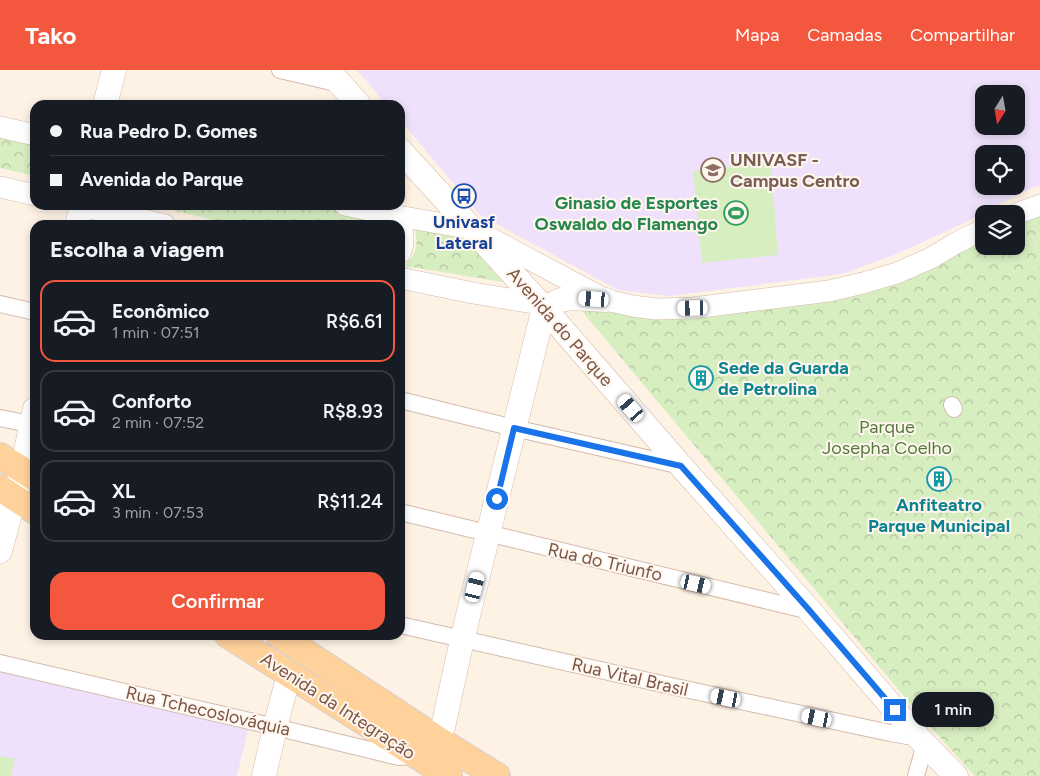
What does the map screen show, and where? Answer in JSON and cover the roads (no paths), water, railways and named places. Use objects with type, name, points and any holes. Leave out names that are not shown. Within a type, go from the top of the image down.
[{"type":"main road","points":[[106,100],[114,70]]},
{"type":"main road","points":[[334,77],[355,100]]},
{"type":"main road","name":"Avenida do Parque","points":[[405,155],[542,306],[922,741],[956,776]]},
{"type":"main road","points":[[416,756],[437,739],[443,727],[542,306],[572,298],[606,300]]},
{"type":"main road","points":[[2,537],[16,499],[19,468],[30,433]]},
{"type":"main road","name":"Avenida da Integração","points":[[236,640],[449,776]]},
{"type":"main road","name":"Avenida da Integração","points":[[286,640],[497,776]]},
{"type":"main road","points":[[264,776],[289,674]]},
{"type":"street","points":[[280,70],[334,77]]},
{"type":"street","points":[[0,127],[30,134]]},
{"type":"street","points":[[0,187],[30,194]]},
{"type":"street","points":[[1025,211],[1040,205]]},
{"type":"street","points":[[80,210],[137,220]]},
{"type":"street","points":[[360,210],[391,220]]},
{"type":"street","points":[[405,223],[473,229],[606,300],[655,309],[693,308],[829,291],[863,283],[897,273],[931,258],[975,234]]},
{"type":"street","points":[[405,279],[542,306]]},
{"type":"street","points":[[0,304],[30,311]]},
{"type":"street","points":[[405,401],[681,466]]},
{"type":"street","points":[[0,418],[30,420]]},
{"type":"street","name":"Rua do Triunfo","points":[[405,513],[810,611]]},
{"type":"street","name":"Rua Vital Brasil","points":[[405,627],[922,741]]},
{"type":"street","name":"Rua Tchecoslováquia","points":[[0,663],[399,757],[416,756]]},
{"type":"street","points":[[916,776],[922,741]]},
{"type":"place","name":"UNIVASF - Campus Centro","points":[[713,170]]},
{"type":"place","name":"Univasf Lateral","points":[[464,196]]},
{"type":"place","name":"Ginasio de Esportes Oswaldo do Flamengo","points":[[736,213]]},
{"type":"place","name":"Sede da Guarda de Petrolina","points":[[701,378]]},
{"type":"place","name":"Anfiteatro Parque Municipal","points":[[939,479]]},
{"type":"park label","name":"Parque Josepha Coelho","points":[[887,437]]}]
